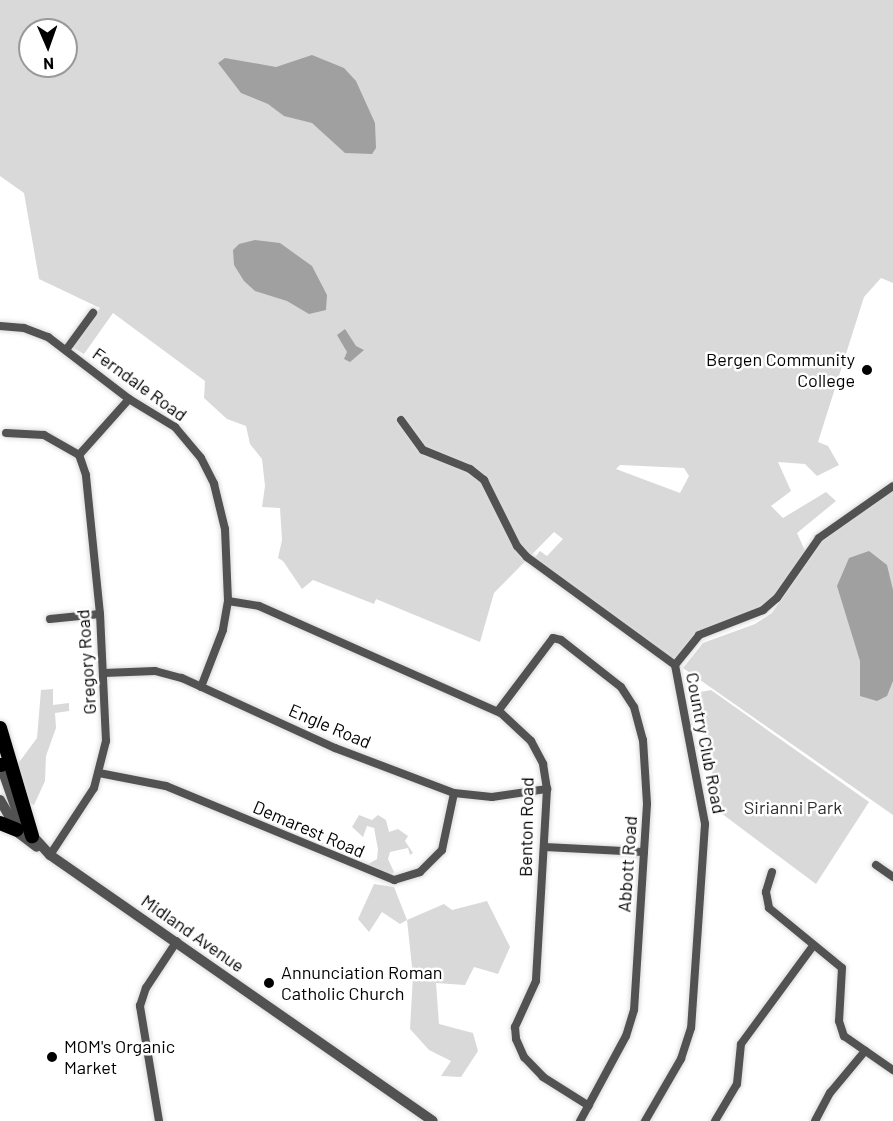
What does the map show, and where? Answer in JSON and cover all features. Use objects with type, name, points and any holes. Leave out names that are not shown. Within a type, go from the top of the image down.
[{"type":"highway","points":[[0,728],[32,836]]},
{"type":"highway","points":[[0,823],[17,830]]},
{"type":"street","points":[[66,350],[93,313]]},
{"type":"street","name":"Ferndale Road","points":[[0,326],[37,332],[66,350],[129,399],[175,427],[208,470],[225,529],[228,601],[218,644],[201,687]]},
{"type":"street","points":[[6,433],[44,435],[79,455],[129,399]]},
{"type":"street","name":"Country Club Road","points":[[401,420],[423,450],[470,470],[484,480],[517,546],[527,557],[675,665],[705,824],[691,1028],[681,1059],[645,1121]]},
{"type":"street","name":"Gregory Road","points":[[50,855],[86,802],[99,773],[107,726],[100,614],[86,475],[79,455]]},
{"type":"street","points":[[675,665],[699,635],[763,610],[777,598],[819,538],[893,486]]},
{"type":"street","name":"Benton Road","points":[[228,601],[259,606],[498,711],[531,741],[543,764],[547,789],[536,981],[515,1028],[516,1039],[524,1057],[543,1077],[589,1106]]},
{"type":"street","points":[[50,618],[100,614]]},
{"type":"street","name":"Abbott Road","points":[[498,711],[553,638],[614,680],[634,707],[645,758],[644,852],[634,1010],[626,1036],[580,1121]]},
{"type":"street","name":"Engle Road","points":[[104,673],[155,671],[201,687],[335,748],[454,793],[492,797],[547,789]]},
{"type":"street","name":"Midland Avenue","points":[[0,764],[18,816],[32,836],[50,855],[177,941],[433,1121]]},
{"type":"street","name":"Demarest Road","points":[[99,773],[166,786],[394,880],[420,872],[442,850],[454,793]]},
{"type":"street","points":[[0,800],[17,830],[28,842],[50,855]]},
{"type":"street","points":[[544,848],[644,852]]},
{"type":"street","points":[[876,865],[893,877]]},
{"type":"street","points":[[772,872],[766,892],[769,908],[842,968],[839,1021],[844,1036],[893,1070]]},
{"type":"street","points":[[159,1121],[140,1006],[146,988],[177,941]]},
{"type":"street","points":[[715,1121],[737,1084],[741,1044],[813,946]]},
{"type":"street","points":[[815,1121],[830,1093],[865,1051]]},
{"type":"green space","points":[[0,0],[893,0],[893,283],[881,278],[864,297],[818,442],[828,446],[839,465],[817,476],[805,464],[778,462],[791,491],[771,506],[783,518],[826,492],[836,501],[797,533],[806,553],[763,610],[712,628],[675,665],[533,560],[540,551],[547,556],[563,539],[554,532],[494,593],[480,642],[376,599],[374,604],[313,580],[302,589],[283,561],[278,558],[282,540],[280,508],[262,507],[265,486],[262,459],[250,444],[246,426],[227,419],[204,398],[205,381],[113,313],[84,354],[72,347],[100,308],[39,279],[24,193],[0,176]],"holes":[[[620,465],[684,468],[689,476],[680,493],[616,469]]]},
{"type":"green space","points":[[893,491],[893,815],[683,668],[703,643],[755,624],[772,613],[822,541]]},
{"type":"green space","points":[[53,689],[53,705],[69,703],[69,711],[55,713],[56,728],[46,756],[45,781],[34,805],[26,801],[17,765],[37,738],[41,690]]},
{"type":"green space","name":"Sirianni Park","points":[[711,690],[869,802],[816,884],[721,813],[695,693]]},
{"type":"green space","points":[[359,815],[372,820],[378,815],[386,820],[389,832],[398,829],[408,836],[405,841],[413,853],[410,855],[408,848],[390,852],[388,859],[394,872],[390,877],[367,865],[377,859],[378,849],[374,828],[367,826],[363,837],[352,827]]},
{"type":"green space","points":[[374,884],[394,887],[407,920],[400,924],[382,912],[369,932],[358,919]]},
{"type":"green space","points":[[487,901],[510,947],[498,974],[474,967],[465,985],[436,983],[439,1024],[473,1033],[478,1051],[461,1077],[441,1076],[451,1061],[429,1050],[410,1029],[413,976],[407,920],[444,904],[452,910]]},
{"type":"shaded area","points":[[312,55],[344,68],[356,81],[375,123],[376,148],[372,154],[345,153],[312,123],[284,116],[268,104],[241,93],[218,63],[225,58],[276,67]]},
{"type":"shaded area","points":[[255,240],[280,243],[312,266],[327,295],[326,310],[309,314],[287,301],[255,291],[244,281],[234,265],[233,250],[239,244]]},
{"type":"shaded area","points":[[345,329],[356,346],[364,350],[350,362],[344,359],[347,352],[337,335]]},
{"type":"shaded area","points":[[869,551],[887,565],[893,590],[893,681],[887,696],[877,701],[860,696],[860,661],[837,586],[849,558]]},
{"type":"place","name":"Bergen Community College","points":[[867,370]]},
{"type":"place","name":"Annunciation Roman Catholic Church","points":[[269,983]]},
{"type":"place","name":"MOM's Organic Market","points":[[52,1057]]}]
